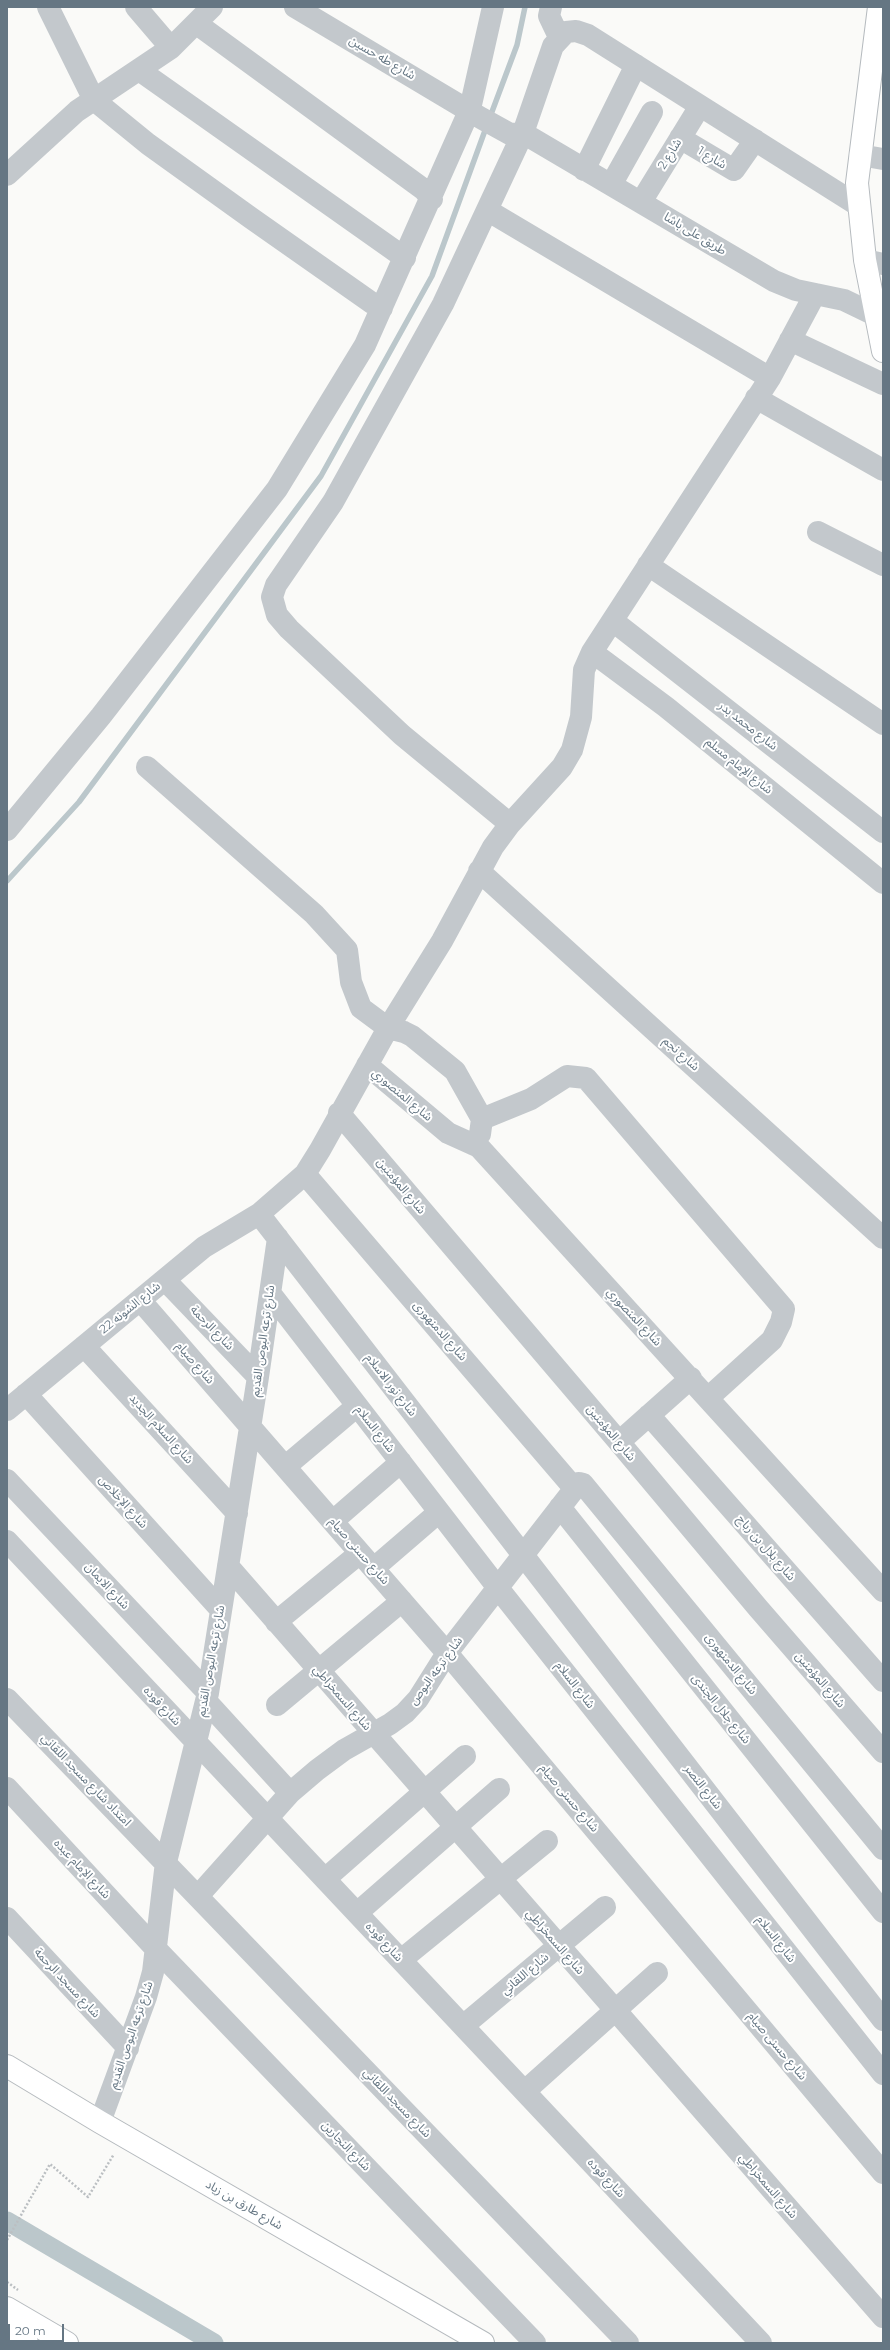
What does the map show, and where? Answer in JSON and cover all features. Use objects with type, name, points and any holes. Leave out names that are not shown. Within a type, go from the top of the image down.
[{"type":"main road","points":[[879,7],[877,78],[860,155],[857,183],[859,206],[874,262],[883,351]]},
{"type":"main road","name":"شارع طارق بن زياد","points":[[7,2066],[124,2136],[483,2343]]},
{"type":"main road","points":[[7,2308],[67,2343]]},
{"type":"main road","points":[[7,2331],[27,2343]]},
{"type":"street","points":[[48,7],[94,100],[148,144],[250,218],[372,303],[382,308]]},
{"type":"street","points":[[136,7],[171,48]]},
{"type":"street","points":[[7,175],[64,122],[171,48],[197,24],[212,7]]},
{"type":"street","name":"شارع طه حسين","points":[[295,7],[475,113],[517,134]]},
{"type":"street","points":[[7,830],[101,716],[277,489],[365,345],[432,199],[475,113],[493,7]]},
{"type":"street","points":[[551,7],[549,16],[559,37]]},
{"type":"street","points":[[197,24],[423,189],[432,199]]},
{"type":"street","points":[[510,824],[402,735],[289,629],[277,616],[272,596],[276,585],[337,496],[443,304],[487,210],[553,46],[559,37],[566,32],[576,31],[588,35],[859,206]]},
{"type":"street","points":[[584,170],[636,65]]},
{"type":"street","points":[[139,70],[405,258]]},
{"type":"street","name":"شارع 2","points":[[641,202],[700,106]]},
{"type":"street","points":[[611,185],[652,112]]},
{"type":"street","name":"طريق على باشا","points":[[517,134],[641,202],[774,280],[815,294],[844,300],[877,301]]},
{"type":"street","name":"شارع 1","points":[[680,138],[734,170],[755,140]]},
{"type":"street","points":[[860,155],[883,159]]},
{"type":"street","points":[[487,210],[770,378]]},
{"type":"street","name":"شارع الشونه 22","points":[[7,1410],[210,1243],[259,1214],[305,1174],[388,1028],[442,941],[479,870],[510,824],[562,767],[572,750],[580,717],[584,670],[592,652],[770,378],[815,294]]},
{"type":"street","points":[[790,340],[883,384]]},
{"type":"street","points":[[756,398],[883,470]]},
{"type":"street","points":[[818,532],[883,565]]},
{"type":"street","points":[[648,565],[883,724]]},
{"type":"street","name":"شارع محمد بدر","points":[[613,621],[883,832]]},
{"type":"street","name":"شارع الإمام مسلم","points":[[592,652],[666,707],[883,883]]},
{"type":"street","points":[[147,767],[314,914],[347,950],[350,982],[361,1008],[388,1028],[404,1032],[412,1036],[455,1071],[482,1119],[479,1147]]},
{"type":"street","name":"شارع نجم","points":[[479,870],[883,1238]]},
{"type":"street","name":"شارع المنصوري","points":[[367,1065],[448,1133],[479,1147],[691,1378],[883,1591]]},
{"type":"street","points":[[482,1119],[531,1099],[567,1076],[586,1078],[784,1309],[781,1322],[772,1340],[708,1398]]},
{"type":"street","name":"شارع المؤمنين","points":[[339,1113],[758,1608],[883,1752]]},
{"type":"street","name":"شارع الدمنهورى","points":[[305,1174],[576,1485],[583,1484],[883,1849]]},
{"type":"street","name":"شارع نور الاسلام","points":[[259,1214],[523,1555]]},
{"type":"street","name":"شارع ترعه البوص القديم","points":[[100,2122],[146,1997],[156,1950],[166,1862],[207,1697],[251,1425],[278,1238]]},
{"type":"street","name":"شارع الرحمة","points":[[165,1280],[258,1377]]},
{"type":"street","name":"شارع السلام","points":[[270,1292],[498,1588],[883,2074]]},
{"type":"street","name":"شارع صيام","points":[[140,1300],[251,1425]]},
{"type":"street","name":"شارع السلام الجديد","points":[[84,1346],[237,1513]]},
{"type":"street","points":[[619,1442],[691,1378]]},
{"type":"street","name":"شارع الإخلاص","points":[[26,1394],[221,1610]]},
{"type":"street","points":[[286,1466],[357,1406]]},
{"type":"street","name":"شارع بلال بن رباح","points":[[649,1415],[883,1682]]},
{"type":"street","name":"شارع حسنى صيام","points":[[251,1425],[448,1653],[883,2173]]},
{"type":"street","points":[[333,1521],[401,1462]]},
{"type":"street","name":"شارع الايمان","points":[[7,1480],[207,1697]]},
{"type":"street","name":"شارع ترعه البوص","points":[[198,1896],[290,1793],[328,1762],[405,1713],[418,1699],[448,1653],[576,1485]]},
{"type":"street","name":"شارع جلال الجندى","points":[[560,1507],[883,1912]]},
{"type":"street","points":[[276,1622],[439,1512]]},
{"type":"street","name":"شارع فوده","points":[[7,1541],[761,2343]]},
{"type":"street","name":"شارع النصر","points":[[523,1555],[883,2020]]},
{"type":"street","name":"شارع السمخراطي","points":[[228,1566],[883,2318]]},
{"type":"street","points":[[277,1705],[402,1601]]},
{"type":"street","points":[[207,1697],[290,1793]]},
{"type":"street","name":"امتداد شارع مسجد اللقاني","points":[[7,1699],[166,1862]]},
{"type":"street","points":[[325,1879],[465,1756]]},
{"type":"street","name":"شارع الإمام عبده","points":[[7,1788],[156,1950]]},
{"type":"street","points":[[357,1913],[499,1788]]},
{"type":"street","points":[[401,1960],[547,1841]]},
{"type":"street","name":"شارع مسجد اللقاني","points":[[166,1862],[628,2343]]},
{"type":"street","name":"شارع اللقاني","points":[[463,2026],[606,1907]]},
{"type":"street","name":"شارع مسجد الرحمة","points":[[7,1918],[128,2048]]},
{"type":"street","name":"شارع النجارين","points":[[156,1950],[535,2343]]},
{"type":"street","points":[[525,2091],[657,1973]]},
{"type":"path","points":[[7,2240],[50,2164],[88,2197],[124,2136]]},
{"type":"waterway","points":[[490,117],[517,45],[525,7]]},
{"type":"waterway","points":[[7,881],[79,802],[321,476],[432,276],[487,125]]},
{"type":"waterway","points":[[7,2221],[214,2343]]}]
